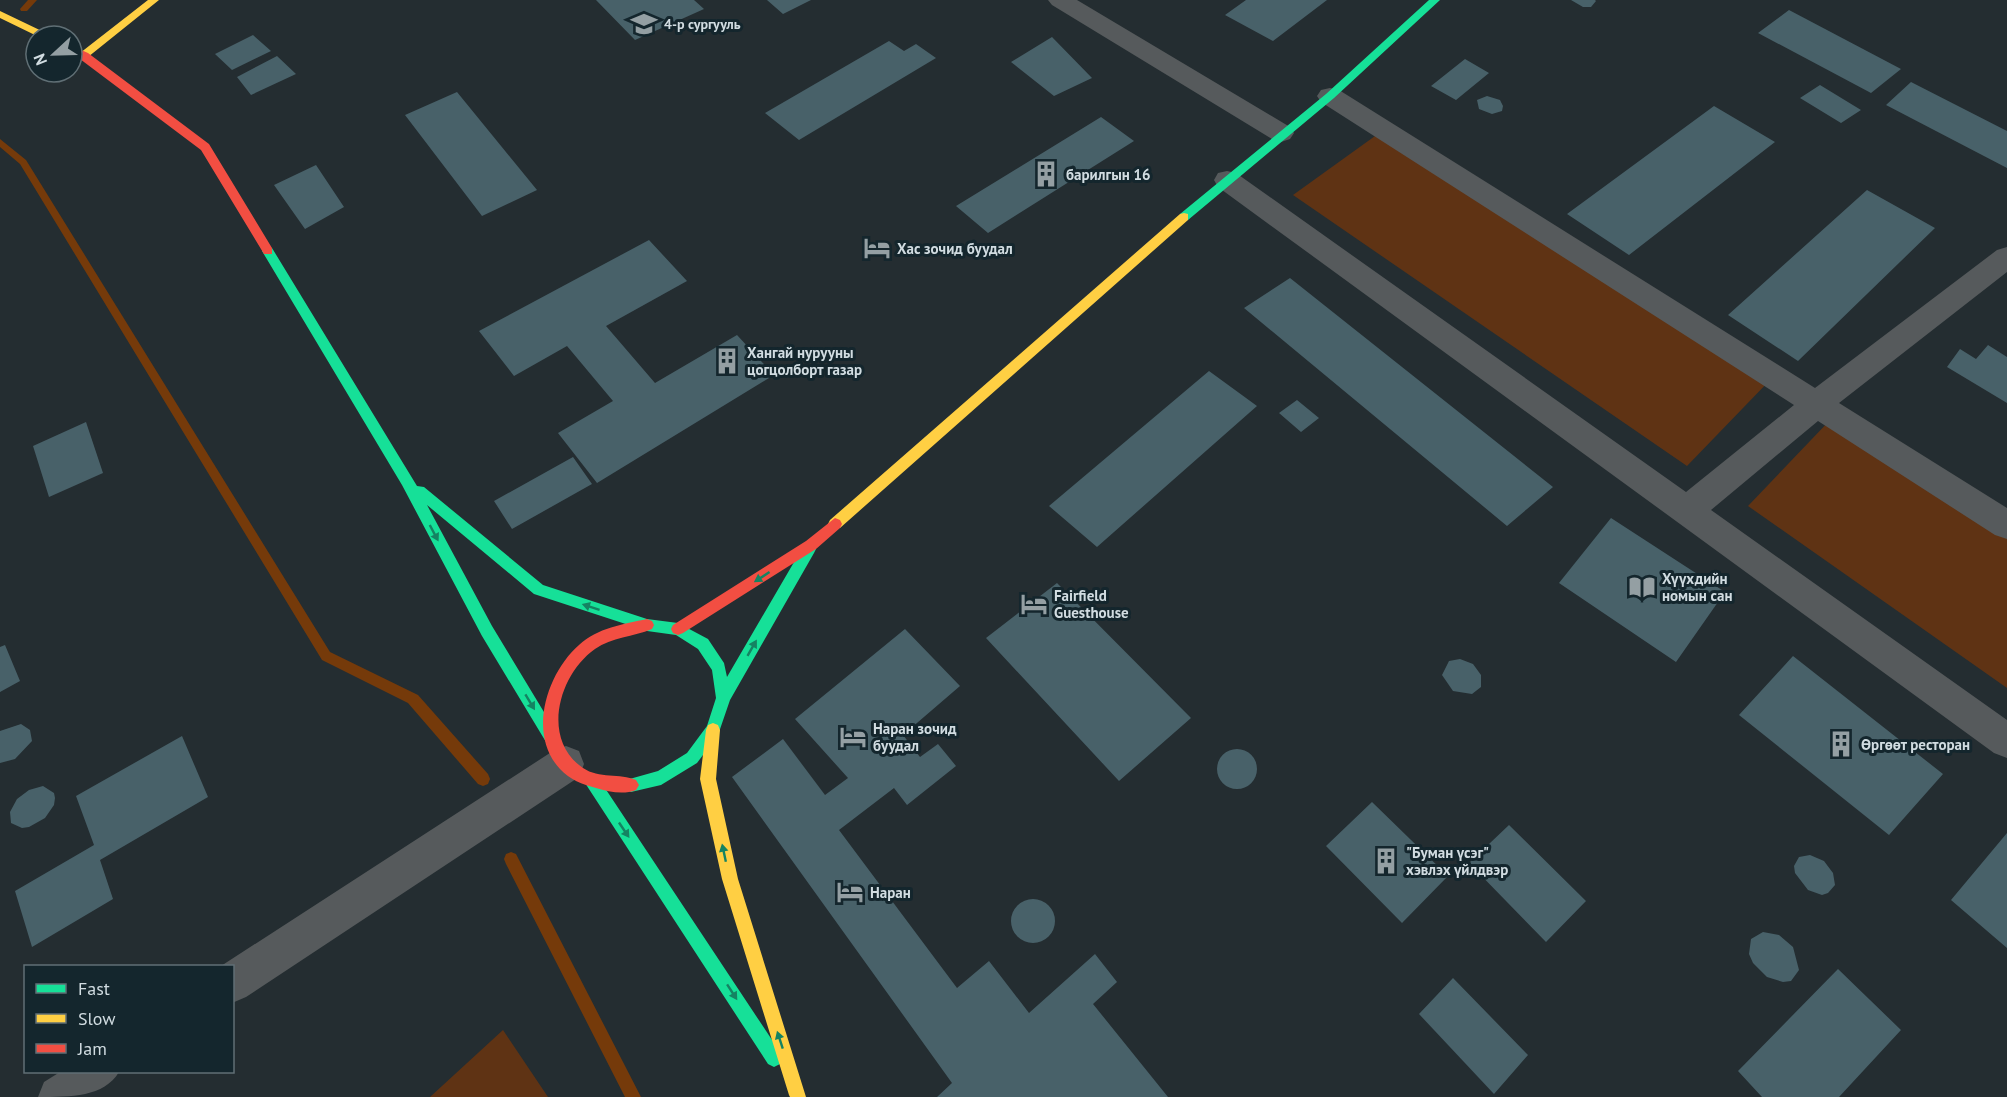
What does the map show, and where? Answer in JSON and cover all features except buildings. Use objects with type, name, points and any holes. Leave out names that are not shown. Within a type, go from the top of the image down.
[{"type":"street","points":[[84,48],[154,0]]},
{"type":"street","points":[[1060,0],[1281,133]]},
{"type":"street","points":[[678,629],[811,545],[1281,133],[1330,96],[1435,0]]},
{"type":"street","points":[[0,15],[24,26]]},
{"type":"street","points":[[84,56],[206,147],[407,481],[487,631],[570,760],[799,1096]]},
{"type":"street","points":[[1330,96],[1818,403],[2007,525]]},
{"type":"street","points":[[1227,180],[2007,741]]},
{"type":"street","points":[[1688,511],[1818,403],[2007,258]]},
{"type":"street","points":[[407,481],[539,590],[646,625],[678,629],[703,644],[719,668],[723,698]]},
{"type":"street","points":[[799,1096],[730,879],[708,779],[713,730],[723,698],[811,545]]},
{"type":"street","points":[[646,625],[614,632],[594,643],[584,649],[562,675],[550,706],[570,760],[626,786],[661,778],[692,758],[713,730]]},
{"type":"street","points":[[234,982],[570,760]]},
{"type":"street","points":[[59,1097],[95,1073]]},
{"type":"shaded area","points":[[1382,131],[1772,378],[1687,466],[1293,195]]},
{"type":"shaded area","points":[[1832,418],[2007,532],[2007,688],[1748,506]]},
{"type":"shaded area","points":[[503,1030],[548,1097],[430,1097]]},
{"type":"waterway","points":[[24,9],[33,0]]},
{"type":"waterway","points":[[0,142],[23,162],[326,656],[413,699],[483,779]]},
{"type":"waterway","points":[[511,859],[633,1097]]},
{"type":"traffic: fast","points":[[1184,217],[1330,96],[1435,0]]},
{"type":"traffic: fast","points":[[268,251],[407,481],[487,631],[551,737]]},
{"type":"traffic: fast","points":[[419,491],[539,590],[647,625],[678,629],[703,644],[719,668],[723,698],[713,730],[692,758],[661,778],[631,785]]},
{"type":"traffic: fast","points":[[723,698],[809,549]]},
{"type":"traffic: fast","points":[[592,781],[774,1058]]},
{"type":"traffic: slow","points":[[84,55],[154,0]]},
{"type":"traffic: slow","points":[[0,14],[24,26]]},
{"type":"traffic: slow","points":[[835,524],[1184,217]]},
{"type":"traffic: slow","points":[[713,730],[708,779],[730,879],[798,1095]]},
{"type":"traffic: jam","points":[[84,55],[205,147],[268,251]]},
{"type":"traffic: jam","points":[[678,629],[811,545],[835,524]]},
{"type":"traffic: jam","points":[[631,785],[603,783],[580,776],[564,763],[555,746],[551,727],[552,706],[558,685],[569,666],[583,650],[605,636],[647,625]]},
{"type":"place","name":"4-р сургууль","points":[[644,24]]},
{"type":"place","name":"барилгын 16","points":[[1046,174]]},
{"type":"place","name":"Хас зочид буудал","points":[[877,248]]},
{"type":"place","name":"Хангай нурууны цогцолборт газар","points":[[727,361]]},
{"type":"place","name":"Хүүхдийн номын сан","points":[[1642,587]]},
{"type":"place","name":"Fairfield Guesthouse","points":[[1034,604]]},
{"type":"place","name":"Наран зочид буудал","points":[[853,737]]},
{"type":"place","name":"Өргөөт ресторан","points":[[1841,744]]},
{"type":"place","name":"\"Буман үсэг\" хэвлэх үйлдвэр","points":[[1386,861]]},
{"type":"place","name":"Наран","points":[[850,892]]}]
